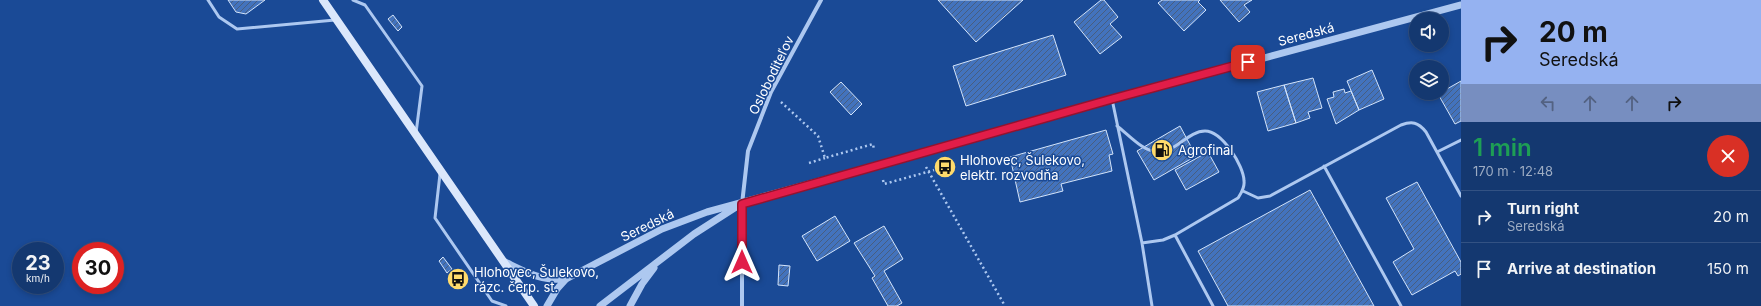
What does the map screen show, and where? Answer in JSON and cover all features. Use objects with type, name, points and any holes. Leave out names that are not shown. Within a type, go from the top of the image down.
[{"type":"main road","points":[[323,0],[416,137],[534,306]]},
{"type":"street","name":"Osloboditeľov","points":[[742,306],[742,204],[748,151],[771,92],[821,0]]},
{"type":"street","name":"Seredská","points":[[547,306],[557,289],[566,279],[670,226],[707,212],[742,204],[879,166],[1112,99],[1461,5]]},
{"type":"street","name":"Seredská","points":[[600,306],[671,250],[742,204]]},
{"type":"street","name":"Seredská","points":[[630,306],[642,284],[671,250]]},
{"type":"street","name":"Seredská","points":[[503,261],[549,280],[566,279]]},
{"type":"lane","points":[[208,0],[219,17],[237,29],[337,20]]},
{"type":"lane","points":[[354,0],[365,5],[422,86],[416,137]]},
{"type":"lane","points":[[1112,99],[1142,243],[1152,306]]},
{"type":"lane","points":[[1243,191],[1258,198],[1265,198],[1410,121],[1419,124],[1437,152],[1461,196]]},
{"type":"lane","points":[[1117,126],[1148,149],[1159,152],[1168,149],[1197,133],[1204,131],[1212,132],[1226,144],[1240,167],[1245,183],[1243,191],[1238,198],[1229,204],[1175,235],[1162,240],[1142,243]]},
{"type":"lane","points":[[1437,152],[1461,140]]},
{"type":"lane","points":[[1324,166],[1401,306]]},
{"type":"lane","points":[[441,172],[435,218],[492,301],[506,306]]},
{"type":"lane","points":[[1175,235],[1213,306]]},
{"type":"path","points":[[771,92],[818,136],[825,158]]},
{"type":"path","points":[[809,162],[873,144],[884,184],[945,167]]},
{"type":"path","points":[[919,154],[1006,306]]},
{"type":"building","points":[[228,0],[265,0],[246,14],[236,12]]},
{"type":"building","points":[[938,0],[1023,0],[976,42]]},
{"type":"building","points":[[1101,0],[1104,0],[1118,17],[1110,24],[1122,37],[1100,54],[1074,22]]},
{"type":"building","points":[[1162,0],[1200,0],[1198,2],[1206,10],[1184,31],[1158,3]]},
{"type":"building","points":[[1220,0],[1252,0],[1244,5],[1250,12],[1239,22]]},
{"type":"building","points":[[393,15],[402,27],[398,31],[388,19]]},
{"type":"building","points":[[1053,35],[1066,75],[966,106],[953,66]]},
{"type":"building","points":[[1372,70],[1384,99],[1359,110],[1347,81]]},
{"type":"building","points":[[1313,78],[1322,108],[1308,112],[1310,118],[1296,123],[1284,85]]},
{"type":"building","points":[[1461,81],[1461,121],[1455,124],[1441,100],[1449,100],[1449,88]]},
{"type":"building","points":[[841,82],[862,104],[851,115],[830,92]]},
{"type":"building","points":[[1284,85],[1296,123],[1268,131],[1257,92]]},
{"type":"building","points":[[1344,89],[1345,93],[1351,91],[1359,110],[1336,124],[1327,99],[1334,97],[1333,92]]},
{"type":"building","points":[[1180,126],[1196,156],[1154,180],[1137,151]]},
{"type":"building","points":[[1106,130],[1113,154],[1109,155],[1112,171],[1061,184],[1063,191],[1020,202],[1010,157]]},
{"type":"building","points":[[1208,152],[1219,172],[1186,190],[1175,170]]},
{"type":"building","points":[[1417,182],[1461,262],[1461,274],[1458,276],[1455,271],[1412,295],[1393,262],[1414,249],[1386,198]]},
{"type":"building","points":[[1310,190],[1374,306],[1228,306],[1198,251]]},
{"type":"building","points":[[835,216],[850,241],[817,261],[802,236]]},
{"type":"building","points":[[884,226],[903,259],[884,271],[902,303],[897,306],[888,306],[872,278],[875,276],[854,243]]},
{"type":"building","points":[[443,257],[452,269],[447,273],[439,261]]},
{"type":"building","points":[[779,265],[790,266],[788,286],[778,285]]},
{"type":"place","name":"Agrofinal","points":[[1162,150]]},
{"type":"place","name":"Hlohovec, Šulekovo, elektr. rozvodňa","points":[[945,167]]},
{"type":"place","name":"Hlohovec, Šulekovo, rázc. čerp. st.","points":[[458,279]]},
{"type":"route","points":[[742,262],[742,204],[1248,62]]}]
